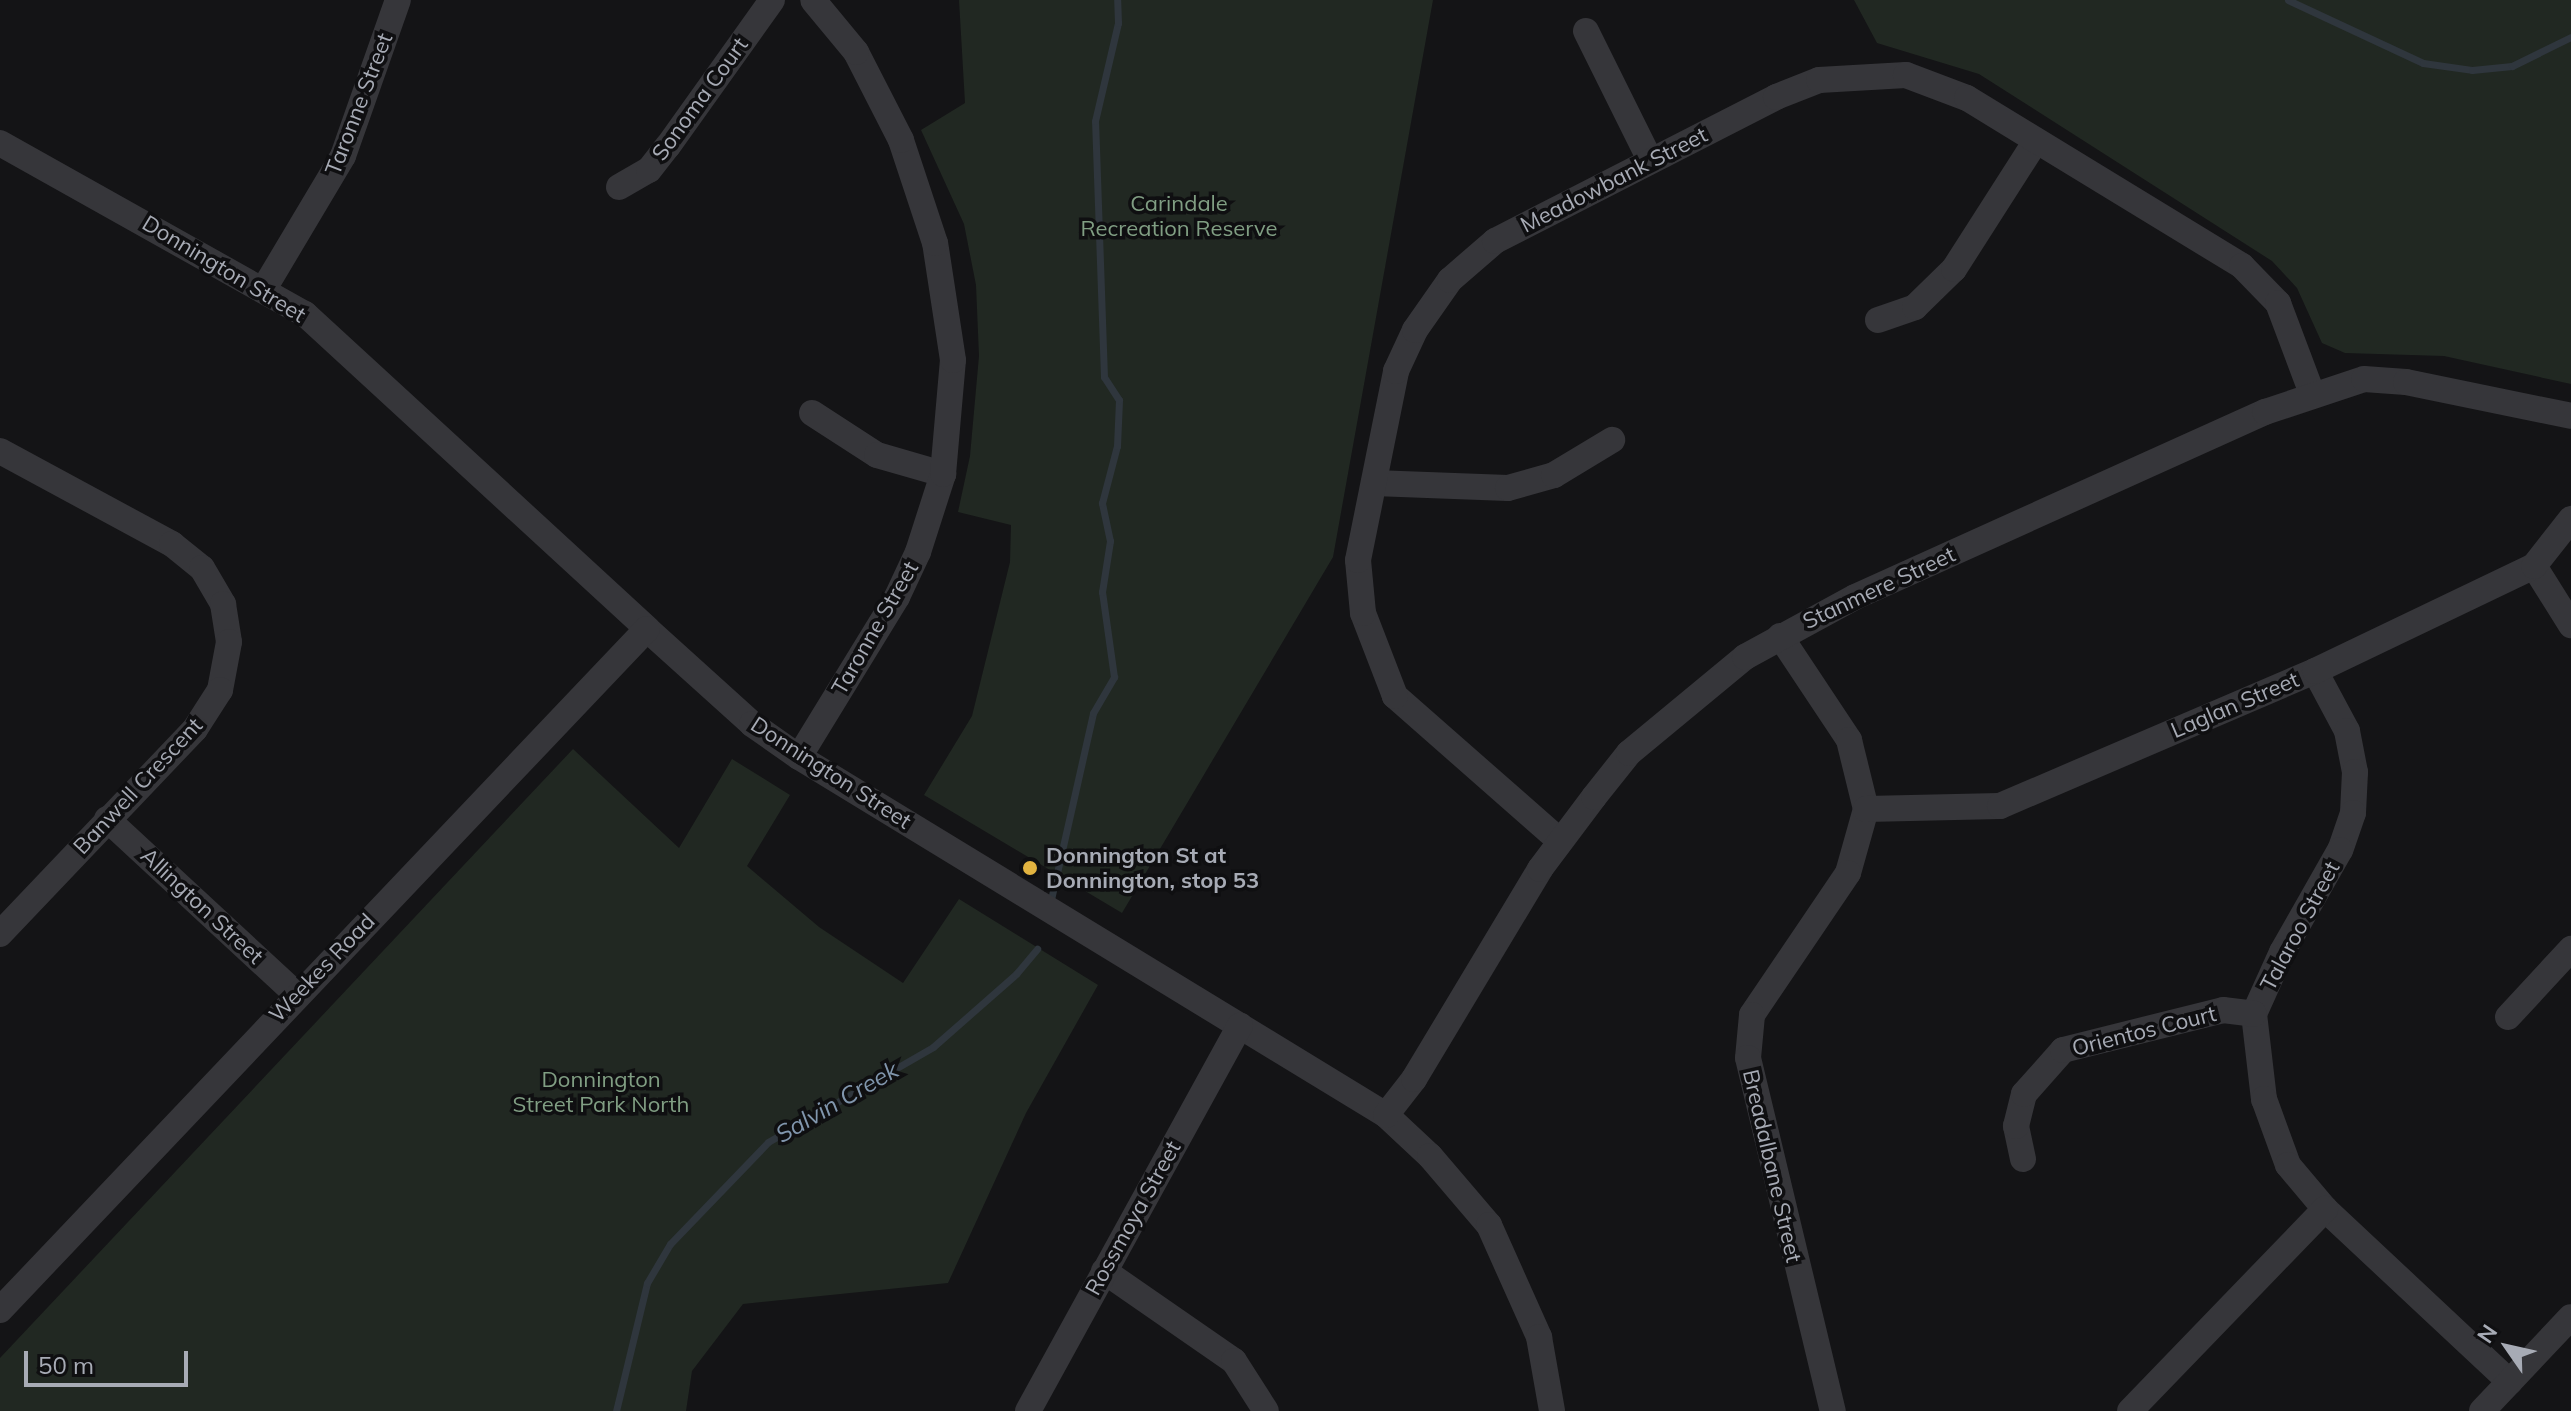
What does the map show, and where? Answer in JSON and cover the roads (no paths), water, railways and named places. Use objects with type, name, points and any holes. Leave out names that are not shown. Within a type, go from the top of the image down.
[{"type":"street","name":"Sonoma Court","points":[[619,187],[658,158],[772,0]]},
{"type":"street","name":"Taronne Street","points":[[799,757],[897,597],[918,552],[943,474],[953,360],[948,303],[924,204],[901,140],[856,52],[813,0]]},
{"type":"street","name":"Taronne Street","points":[[265,287],[343,156],[390,2]]},
{"type":"street","points":[[1586,31],[1650,160]]},
{"type":"street","name":"Meadowbank Street","points":[[1560,841],[1395,696],[1363,613],[1358,560],[1396,371],[1415,330],[1450,280],[1495,241],[1650,160],[1819,80],[1906,75],[1967,98],[2242,266],[2278,303],[2313,396]]},
{"type":"street","points":[[1878,320],[1915,307],[1954,269],[2036,141]]},
{"type":"street","name":"Donnington Street","points":[[0,143],[265,287],[338,342],[752,724],[799,757],[1386,1115],[1430,1156],[1489,1225],[1539,1337],[1552,1411]]},
{"type":"street","name":"Stanmere Street","points":[[1386,1115],[1414,1079],[1560,841],[1639,744],[1711,683],[1780,636],[1855,597],[2265,412],[2364,379],[2406,382],[2571,416]]},
{"type":"street","points":[[812,413],[877,455],[943,474]]},
{"type":"street","points":[[1374,483],[1508,488],[1554,475],[1612,440]]},
{"type":"street","name":"Banwell Crescent","points":[[0,451],[172,544],[202,568],[223,604],[229,642],[220,690],[195,729],[0,934]]},
{"type":"street","name":"Laglan Street","points":[[1866,809],[2000,806],[2315,671],[2534,566],[2571,519]]},
{"type":"street","points":[[2534,566],[2571,625]]},
{"type":"street","name":"Weekes Road","points":[[0,1310],[296,994],[647,629]]},
{"type":"street","name":"Breadalbane Street","points":[[1780,636],[1849,740],[1866,809],[1848,873],[1752,1015],[1748,1058],[1833,1411]]},
{"type":"street","name":"Talaroo Street","points":[[2315,671],[2347,731],[2355,772],[2353,813],[2340,850],[2282,952],[2254,1014],[2264,1099],[2288,1165],[2325,1209],[2510,1382]]},
{"type":"street","name":"Allington Street","points":[[107,819],[296,994]]},
{"type":"street","points":[[2508,1017],[2571,949]]},
{"type":"street","name":"Orientos Court","points":[[2023,1159],[2016,1126],[2024,1094],[2063,1050],[2223,1010],[2254,1014]]},
{"type":"street","name":"Rossmoya Street","points":[[1028,1411],[1240,1026]]},
{"type":"street","points":[[2130,1411],[2325,1209]]},
{"type":"street","points":[[1104,1271],[1234,1361],[1266,1411]]},
{"type":"street","points":[[2482,1411],[2571,1317]]},
{"type":"waterway","name":"Salvin Creek","points":[[1050,904],[1093,713],[1114,677],[1102,592],[1110,541],[1102,503],[1117,446],[1119,400],[1104,377],[1095,121],[1118,23],[1117,0]]},
{"type":"waterway","points":[[2288,0],[2423,63],[2472,70],[2512,66],[2571,37]]},
{"type":"waterway","name":"Salvin Creek","points":[[616,1411],[647,1283],[670,1244],[768,1142],[933,1047],[1016,974],[1037,949]]},
{"type":"place","name":"Donnington St at Donnington, stop 53","points":[[1030,868]]},
{"type":"park label","name":"Carindale Recreation Reserve","points":[[1179,216]]},
{"type":"park label","name":"Donnington Street Park North","points":[[601,1092]]}]
